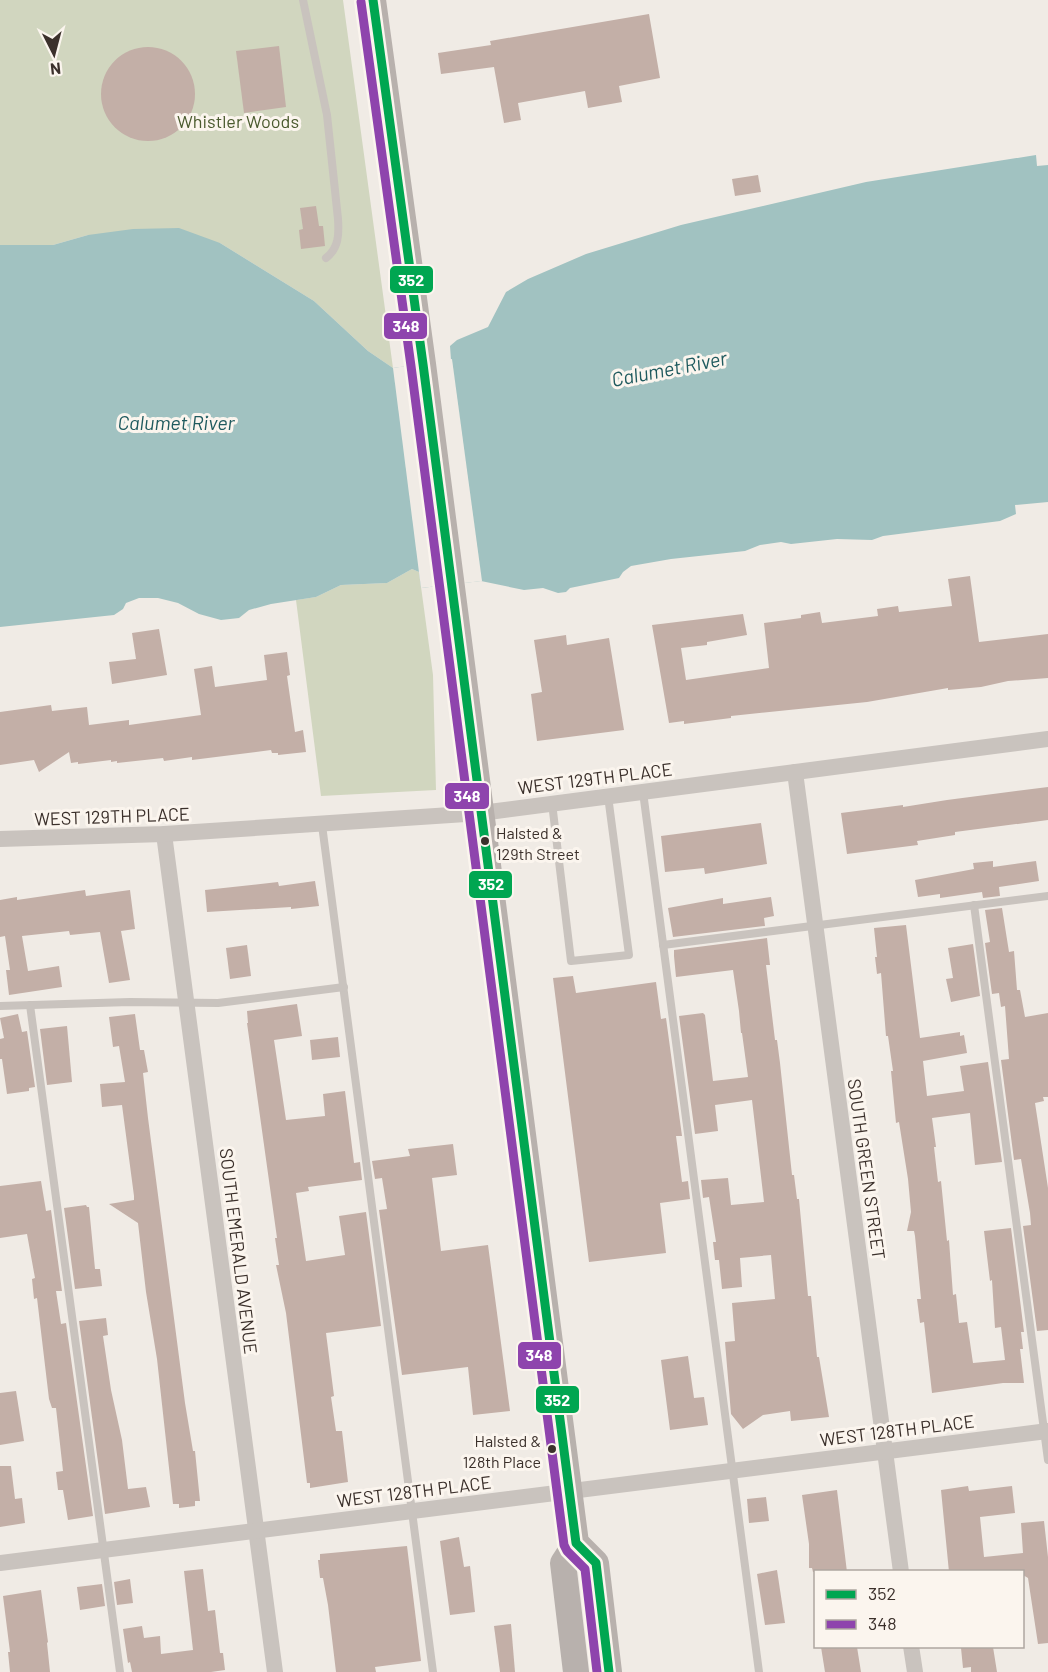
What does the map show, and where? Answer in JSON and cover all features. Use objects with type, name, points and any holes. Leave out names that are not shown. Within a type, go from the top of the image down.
[{"type":"main road","points":[[373,0],[423,364],[576,1543],[596,1563],[609,1672]]},
{"type":"main road","points":[[576,1543],[563,1563],[576,1672]]},
{"type":"street","name":"WEST 129TH PLACE","points":[[0,839],[164,834],[481,813],[1048,739]]},
{"type":"street","name":"SOUTH GREEN STREET","points":[[795,772],[902,1570]]},
{"type":"street","name":"SOUTH EMERALD AVENUE","points":[[164,834],[275,1672]]},
{"type":"street","name":"WEST 128TH PLACE","points":[[0,1563],[1046,1431]]},
{"type":"street","points":[[911,1648],[915,1672]]},
{"type":"lane","points":[[303,0],[327,115],[338,219],[339,236],[332,253],[326,258]]},
{"type":"lane","points":[[643,792],[759,1672]]},
{"type":"lane","points":[[552,803],[571,961],[629,955],[608,796]]},
{"type":"lane","points":[[322,825],[433,1672]]},
{"type":"lane","points":[[663,945],[1048,896]]},
{"type":"lane","points":[[974,905],[1046,1431],[1048,1460]]},
{"type":"lane","points":[[0,1006],[130,1002],[218,1003],[344,987]]},
{"type":"lane","points":[[30,1005],[120,1672]]},
{"type":"green space","name":"Whistler Woods","points":[[0,0],[343,0],[393,368],[368,351],[314,301],[220,243],[88,235],[53,245],[0,245]]},
{"type":"green space","points":[[412,569],[419,572],[433,675],[436,790],[321,796],[296,600],[316,597],[341,585],[387,583]]},
{"type":"water","name":"Calumet River","points":[[1036,155],[1037,166],[1048,165],[1048,502],[1015,505],[1016,514],[1000,521],[883,536],[872,540],[837,539],[791,544],[781,542],[760,545],[745,551],[631,566],[619,578],[570,588],[566,592],[558,593],[543,588],[524,590],[481,581],[421,588],[419,572],[412,569],[387,583],[341,585],[316,597],[249,610],[239,618],[221,620],[199,614],[178,603],[158,598],[139,598],[126,603],[123,609],[114,615],[0,627],[0,245],[53,245],[88,235],[133,229],[179,228],[220,243],[314,301],[368,351],[393,368],[451,360],[450,346],[457,340],[488,327],[506,292],[528,279],[586,254],[681,225],[866,182]]},
{"type":"pier","points":[[452,359],[482,581],[421,588],[393,368]]},
{"type":"building","points":[[649,14],[660,78],[619,86],[622,102],[588,108],[585,91],[518,103],[521,120],[504,123],[494,67],[441,74],[438,53],[491,45],[490,41]]},
{"type":"building","points":[[279,46],[286,107],[244,113],[236,51]]},
{"type":"building","points":[[148,47],[166,51],[181,61],[191,76],[195,94],[191,112],[181,127],[166,137],[148,141],[130,137],[115,127],[105,112],[101,94],[105,76],[115,61],[130,51]]},
{"type":"building","points":[[758,175],[761,192],[735,196],[732,179]]},
{"type":"building","points":[[316,206],[319,226],[323,226],[325,246],[301,249],[299,230],[303,229],[300,208]]},
{"type":"building","points":[[970,576],[979,642],[1048,634],[1048,678],[1008,681],[981,687],[948,690],[948,688],[867,702],[731,716],[731,718],[684,724],[684,721],[669,723],[652,625],[743,614],[747,635],[707,642],[707,645],[681,648],[686,680],[769,668],[764,623],[801,618],[801,615],[820,612],[822,623],[878,616],[877,609],[898,606],[899,612],[952,606],[948,579]]},
{"type":"building","points":[[159,629],[167,675],[112,684],[109,662],[136,659],[132,633]]},
{"type":"building","points":[[566,635],[567,645],[609,638],[624,730],[537,741],[531,694],[542,692],[534,640]]},
{"type":"building","points":[[287,652],[290,675],[287,676],[295,732],[303,730],[306,752],[278,755],[278,753],[272,753],[271,750],[192,760],[192,757],[164,761],[163,758],[78,764],[78,762],[71,763],[69,752],[39,772],[34,760],[0,765],[0,712],[51,705],[52,711],[87,707],[89,725],[129,720],[129,725],[201,715],[194,669],[212,666],[215,687],[267,680],[264,655]]},
{"type":"building","points":[[1048,787],[1048,820],[955,832],[955,835],[917,841],[918,845],[847,854],[841,813]]},
{"type":"building","points":[[761,823],[767,864],[705,874],[704,868],[665,872],[661,836]]},
{"type":"building","points":[[993,861],[993,867],[1036,861],[1039,881],[999,887],[1000,896],[983,898],[982,892],[940,898],[940,894],[918,897],[915,880],[974,869],[973,863]]},
{"type":"building","points":[[315,881],[319,906],[207,912],[205,890],[278,882],[279,886]]},
{"type":"building","points":[[85,890],[86,896],[130,890],[135,929],[121,931],[130,980],[109,983],[100,932],[70,935],[69,931],[22,936],[28,971],[59,966],[62,987],[9,995],[6,970],[10,970],[5,936],[0,937],[0,900],[17,897],[17,900]]},
{"type":"building","points":[[771,897],[774,916],[764,918],[765,926],[673,937],[668,908],[723,898],[723,904]]},
{"type":"building","points":[[1002,908],[1009,952],[1014,951],[1017,990],[1020,990],[1025,1017],[1048,1013],[1048,1097],[1043,1097],[1044,1101],[1035,1103],[1048,1188],[1048,1330],[1037,1331],[1023,1226],[1031,1225],[1030,1213],[1021,1159],[1014,1160],[1001,1060],[1009,1059],[1005,1006],[1001,1007],[999,993],[992,994],[985,943],[990,942],[985,910]]},
{"type":"building","points":[[906,925],[920,1038],[960,1032],[960,1036],[964,1035],[967,1053],[923,1061],[927,1096],[964,1091],[960,1066],[988,1062],[1002,1162],[975,1165],[970,1113],[932,1118],[938,1182],[941,1181],[953,1295],[956,1294],[959,1323],[967,1322],[973,1363],[1005,1360],[1001,1327],[995,1328],[992,1280],[990,1281],[984,1231],[1011,1228],[1024,1332],[1021,1332],[1023,1349],[1020,1349],[1024,1383],[1003,1383],[932,1393],[924,1322],[920,1323],[917,1299],[921,1299],[915,1236],[914,1231],[907,1231],[911,1212],[908,1179],[899,1122],[896,1123],[891,1071],[893,1071],[888,1036],[886,1036],[881,973],[877,974],[875,957],[877,957],[874,928]]},
{"type":"building","points":[[767,938],[770,965],[766,965],[780,1063],[792,1175],[794,1175],[797,1199],[799,1199],[808,1296],[811,1296],[817,1357],[819,1357],[829,1417],[791,1421],[790,1411],[763,1415],[743,1429],[731,1414],[725,1342],[735,1341],[732,1303],[775,1299],[771,1255],[740,1258],[742,1287],[722,1289],[719,1260],[715,1260],[713,1242],[716,1242],[709,1197],[703,1198],[701,1180],[728,1178],[731,1205],[764,1202],[752,1100],[715,1105],[718,1131],[695,1134],[679,1016],[703,1013],[705,1015],[713,1081],[748,1077],[733,970],[676,977],[674,950]]},
{"type":"building","points":[[973,944],[980,996],[951,1002],[946,979],[953,978],[948,948]]},
{"type":"building","points":[[247,945],[251,976],[230,979],[226,948]]},
{"type":"building","points":[[573,976],[576,993],[656,982],[661,1019],[666,1018],[682,1136],[676,1136],[682,1182],[688,1181],[690,1199],[660,1203],[666,1253],[589,1262],[553,978]]},
{"type":"building","points":[[297,1004],[302,1036],[274,1040],[286,1120],[325,1116],[323,1094],[345,1091],[354,1163],[360,1162],[362,1180],[308,1187],[309,1191],[296,1193],[306,1261],[345,1255],[339,1216],[366,1212],[381,1326],[326,1333],[336,1431],[342,1431],[348,1482],[310,1488],[310,1483],[307,1483],[286,1313],[276,1265],[279,1265],[275,1238],[277,1238],[247,1023],[247,1011]]},
{"type":"building","points":[[18,1014],[22,1032],[27,1031],[35,1087],[29,1088],[29,1091],[7,1094],[2,1059],[0,1059],[0,1039],[4,1038],[0,1018]]},
{"type":"building","points":[[135,1014],[140,1050],[144,1050],[148,1072],[143,1073],[148,1118],[200,1501],[195,1501],[195,1506],[179,1508],[179,1504],[173,1504],[157,1359],[138,1223],[109,1204],[134,1200],[134,1196],[122,1105],[102,1107],[100,1084],[125,1082],[119,1046],[113,1047],[109,1017]]},
{"type":"building","points":[[67,1026],[72,1082],[47,1085],[40,1029]]},
{"type":"building","points":[[338,1037],[340,1057],[312,1060],[310,1040]]},
{"type":"building","points":[[453,1144],[457,1175],[432,1178],[441,1251],[488,1245],[510,1411],[473,1415],[468,1367],[402,1375],[379,1210],[387,1209],[382,1178],[375,1179],[372,1161],[410,1156],[408,1149]]},
{"type":"building","points":[[41,1181],[46,1211],[51,1210],[62,1291],[56,1291],[61,1324],[66,1323],[93,1516],[68,1520],[63,1490],[58,1490],[56,1472],[63,1471],[56,1408],[52,1408],[49,1399],[37,1298],[34,1299],[32,1279],[35,1278],[27,1234],[0,1238],[0,1186]]},
{"type":"building","points":[[86,1205],[89,1207],[95,1269],[100,1269],[102,1286],[75,1289],[64,1208]]},
{"type":"building","points":[[106,1318],[108,1335],[103,1336],[111,1390],[122,1440],[128,1489],[146,1487],[150,1507],[105,1514],[79,1321]]},
{"type":"building","points":[[688,1356],[694,1398],[704,1397],[708,1425],[670,1430],[661,1360]]},
{"type":"building","points":[[16,1391],[24,1441],[0,1445],[0,1393]]},
{"type":"building","points":[[0,1466],[11,1466],[15,1499],[22,1498],[25,1523],[0,1527]]},
{"type":"building","points":[[968,1486],[969,1491],[1012,1486],[1015,1513],[980,1517],[984,1557],[1023,1553],[1021,1523],[1044,1521],[1048,1557],[1048,1643],[1038,1644],[1028,1578],[1024,1576],[1024,1570],[949,1570],[941,1490]]},
{"type":"building","points":[[837,1490],[847,1570],[814,1570],[813,1572],[812,1568],[809,1568],[809,1544],[802,1495]]},
{"type":"building","points":[[766,1497],[769,1521],[749,1523],[747,1499]]},
{"type":"building","points":[[459,1537],[464,1567],[470,1566],[475,1612],[450,1615],[440,1541]]},
{"type":"building","points":[[407,1546],[421,1661],[375,1667],[376,1672],[336,1672],[328,1605],[323,1578],[320,1578],[318,1560],[320,1560],[320,1554]]},
{"type":"building","points":[[203,1569],[208,1611],[215,1610],[220,1653],[223,1653],[225,1670],[132,1672],[130,1662],[128,1663],[123,1629],[142,1626],[144,1638],[160,1636],[161,1654],[193,1650],[184,1571]]},
{"type":"building","points":[[777,1570],[785,1623],[765,1625],[757,1574]]},
{"type":"building","points":[[130,1579],[133,1603],[117,1605],[114,1582]]},
{"type":"building","points":[[102,1584],[105,1606],[80,1610],[77,1587]]},
{"type":"building","points":[[41,1590],[50,1672],[10,1672],[8,1652],[10,1652],[3,1596]]},
{"type":"building","points":[[511,1624],[515,1672],[500,1672],[494,1626]]},
{"type":"building","points":[[821,1648],[857,1648],[861,1672],[825,1672]]},
{"type":"building","points":[[961,1648],[993,1648],[997,1672],[971,1672],[971,1667],[963,1668]]},
{"type":"transit line","name":"352","points":[[373,0],[423,364],[576,1543],[596,1563],[609,1672]]},
{"type":"transit line","name":"348","points":[[361,2],[411,366],[564,1545],[585,1569],[597,1672]]},
{"type":"place","name":"Halsted & 129th Street","points":[[485,841]]},
{"type":"place","name":"Halsted & 128th Place","points":[[552,1449]]}]
